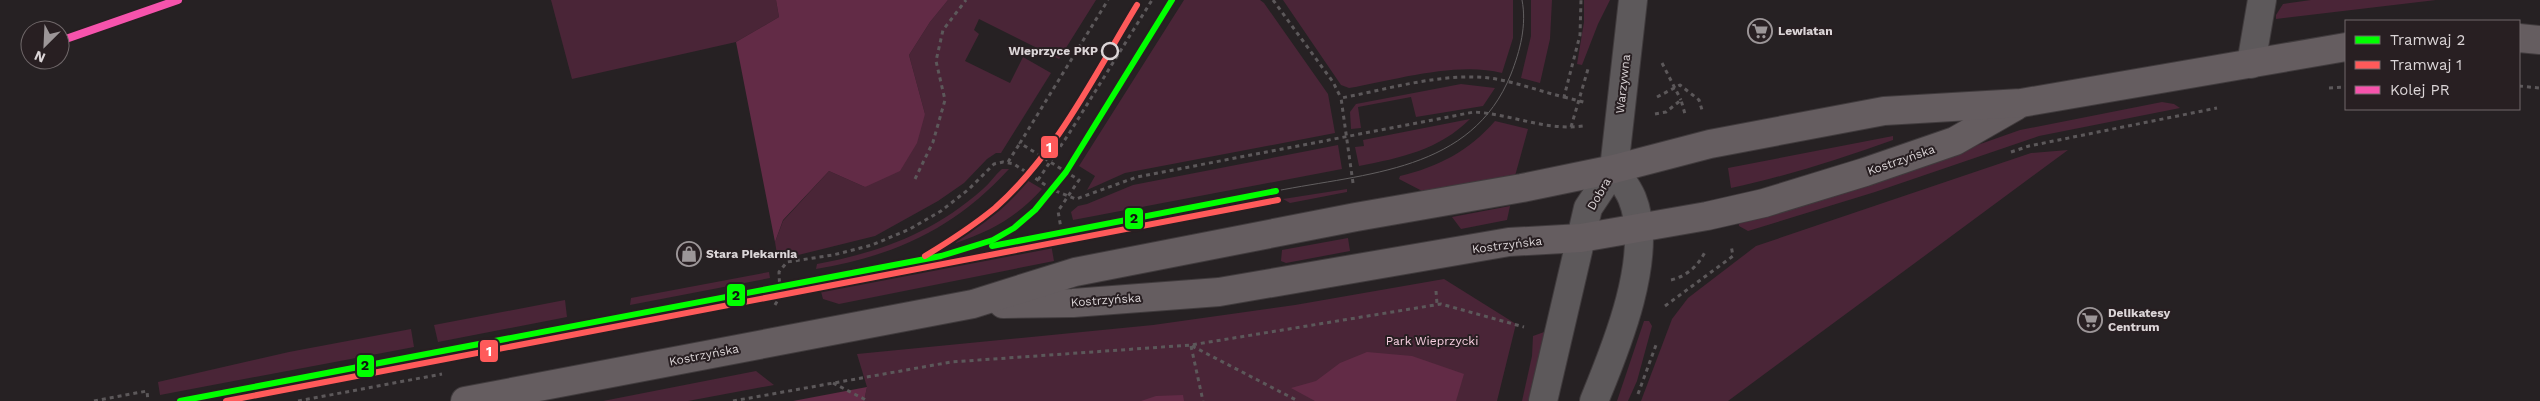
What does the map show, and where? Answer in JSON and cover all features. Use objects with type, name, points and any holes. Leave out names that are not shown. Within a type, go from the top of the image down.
[{"type":"main road","points":[[2520,38],[2540,40]]},
{"type":"main road","name":"Kostrzyńska","points":[[465,401],[973,304],[1084,270],[1614,169],[1710,144],[1884,111],[2021,103],[2345,47]]},
{"type":"main road","name":"Kostrzyńska","points":[[973,304],[1073,303],[1219,292],[1509,242],[1581,238],[1764,204],[1857,175],[1955,141],[2021,103]]},
{"type":"street","name":"Warzywna","points":[[1614,169],[1633,0]]},
{"type":"street","points":[[2252,64],[2262,0]]},
{"type":"street","name":"Dobra","points":[[1543,401],[1588,208],[1614,169],[1632,197],[1638,228],[1638,249],[1630,294],[1607,370],[1594,401]]},
{"type":"path","points":[[915,179],[933,142],[945,100],[936,61],[943,30],[966,0]]},
{"type":"path","points":[[1008,162],[1108,0]]},
{"type":"path","points":[[1038,180],[1152,0]]},
{"type":"path","points":[[1273,0],[1333,82],[1341,98],[1345,137],[1354,189]]},
{"type":"path","points":[[1564,97],[1580,35],[1581,0]]},
{"type":"path","points":[[1341,98],[1424,82],[1474,77],[1508,82],[1588,103]]},
{"type":"path","points":[[1654,98],[1680,85],[1699,100],[1704,115]]},
{"type":"path","points":[[2520,86],[2540,88]]},
{"type":"path","points":[[2321,89],[2345,87]]},
{"type":"path","points":[[1666,112],[1681,100],[1686,116]]},
{"type":"path","points":[[2001,156],[2029,146],[2220,107]]},
{"type":"path","points":[[773,307],[780,296],[778,272],[787,262],[833,255],[872,245],[910,229],[941,210],[969,189],[994,164],[1008,162],[1068,197],[1084,198],[1120,182],[1137,177],[1474,112],[1489,113],[1556,127],[1585,125]]},
{"type":"path","points":[[1020,143],[1079,180],[1058,211],[1063,241]]},
{"type":"path","points":[[1657,307],[1666,306],[1733,256],[1730,238]]},
{"type":"path","points":[[1723,248],[1739,242]]},
{"type":"path","points":[[1668,281],[1685,275],[1700,262],[1708,246]]},
{"type":"path","points":[[1706,251],[1714,252]]},
{"type":"path","points":[[733,401],[951,362],[1191,345],[1441,304],[1527,328]]},
{"type":"path","points":[[1191,345],[1203,401]]},
{"type":"path","points":[[1191,345],[1298,401]]},
{"type":"path","points":[[298,401],[443,373]]},
{"type":"path","points":[[832,382],[868,401]]},
{"type":"path","points":[[94,401],[146,392],[148,401]]},
{"type":"green space","points":[[551,0],[776,0],[779,17],[736,42],[572,79]]},
{"type":"green space","points":[[948,0],[1096,0],[1059,59],[979,19],[974,30],[979,34],[965,61],[1010,83],[1023,57],[1051,73],[1001,153],[996,153],[987,159],[964,183],[938,201],[875,236],[778,260],[775,242],[783,221],[829,171],[865,187],[925,114],[909,55],[930,22]]},
{"type":"green space","points":[[1184,0],[1260,0],[1264,3],[1328,94],[1335,133],[1125,173],[1087,190],[1095,176],[1079,166]]},
{"type":"green space","points":[[1283,0],[1513,0],[1513,38],[1502,73],[1485,70],[1446,70],[1349,88],[1341,85]]},
{"type":"green space","points":[[1531,0],[1552,0],[1550,39],[1540,83],[1521,78],[1531,36]]},
{"type":"green space","points":[[1584,0],[1610,0],[1598,24],[1582,65],[1577,64],[1584,22]]},
{"type":"green space","points":[[2311,0],[2436,0],[2276,19],[2276,15],[2283,4]]},
{"type":"green space","points":[[1461,84],[1495,88],[1483,106],[1416,117],[1411,97],[1358,107],[1361,128],[1351,129],[1350,112],[1356,104]]},
{"type":"green space","points":[[2162,102],[2174,104],[2180,108],[2039,136],[1875,192],[1748,231],[1739,226],[1738,220],[1952,154],[2020,130]]},
{"type":"green space","points":[[1470,119],[1445,138],[1418,151],[1389,160],[1359,166],[1355,147],[1364,146],[1363,140]]},
{"type":"green space","points":[[1495,121],[1528,129],[1515,176],[1426,193],[1399,179],[1400,176],[1440,163],[1464,149]]},
{"type":"green space","points":[[1893,136],[1893,140],[1793,173],[1731,188],[1728,168]]},
{"type":"green space","points":[[1338,145],[1342,169],[1073,220],[1071,212],[1078,206],[1133,185]]},
{"type":"green space","points":[[2068,150],[1728,401],[1641,401],[1672,319],[1688,298],[1756,246],[2031,153]]},
{"type":"green space","points":[[1002,169],[1009,169],[967,208],[922,236],[872,256],[816,269],[817,264],[884,247],[925,229],[945,218],[986,187]]},
{"type":"green space","points":[[1025,179],[1042,189],[1033,199],[1003,222],[956,243],[955,240],[990,214]]},
{"type":"green space","points":[[1347,189],[1347,192],[1290,203],[1283,199]]},
{"type":"green space","points":[[1510,206],[1507,220],[1461,229],[1452,217]]},
{"type":"green space","points":[[1348,238],[1350,251],[1286,263],[1281,261],[1282,250]]},
{"type":"green space","points":[[1051,244],[1054,261],[839,304],[823,299],[820,288]]},
{"type":"green space","points":[[769,272],[770,278],[630,305],[631,298]]},
{"type":"green space","name":"Park Wieprzycki","points":[[1444,279],[1516,324],[1497,401],[864,401],[867,387],[857,354],[1153,325],[1295,305]]},
{"type":"green space","points":[[565,300],[567,317],[438,342],[434,325]]},
{"type":"green space","points":[[1644,321],[1649,321],[1652,326],[1637,381],[1628,401],[1617,401]]},
{"type":"green space","points":[[411,329],[414,347],[160,395],[158,382],[289,352]]},
{"type":"green space","points":[[1547,331],[1532,401],[1522,401],[1532,356],[1533,336]]},
{"type":"green space","points":[[756,371],[774,385],[688,401],[603,401]]},
{"type":"shaded area","points":[[776,0],[948,0],[930,22],[909,55],[925,114],[917,143],[900,171],[865,187],[829,171],[783,220],[775,242],[736,42],[779,17]]},
{"type":"shaded area","points":[[1367,352],[1412,356],[1464,374],[1456,401],[1315,401],[1291,388],[1316,381],[1340,363]]},
{"type":"shaded area","points":[[867,387],[864,401],[793,401]]},
{"type":"shaded area","points":[[1183,395],[1184,401],[1141,401],[1156,396]]},
{"type":"tram line","name":"2","points":[[180,401],[941,256],[993,240],[1014,228],[1035,210],[1066,172],[1172,0]]},
{"type":"tram line","points":[[1276,191],[1380,172],[1413,162],[1443,149],[1470,131],[1493,106],[1511,74],[1522,38],[1524,19],[1522,0]]},
{"type":"tram line","name":"1","points":[[925,256],[995,208],[1037,163],[1074,112],[1137,5]]},
{"type":"tram line","name":"2","points":[[992,246],[1276,191]]},
{"type":"tram line","name":"1","points":[[226,401],[1278,200]]},
{"type":"rail line","name":"PR","points":[[70,38],[178,0]]},
{"type":"place","name":"Lewiatan","points":[[1760,31]]},
{"type":"place","name":"Wieprzyce PKP","points":[[1110,51]]},
{"type":"place","name":"Stara Piekarnia","points":[[689,254]]},
{"type":"place","name":"Delikatesy Centrum","points":[[2090,320]]}]
